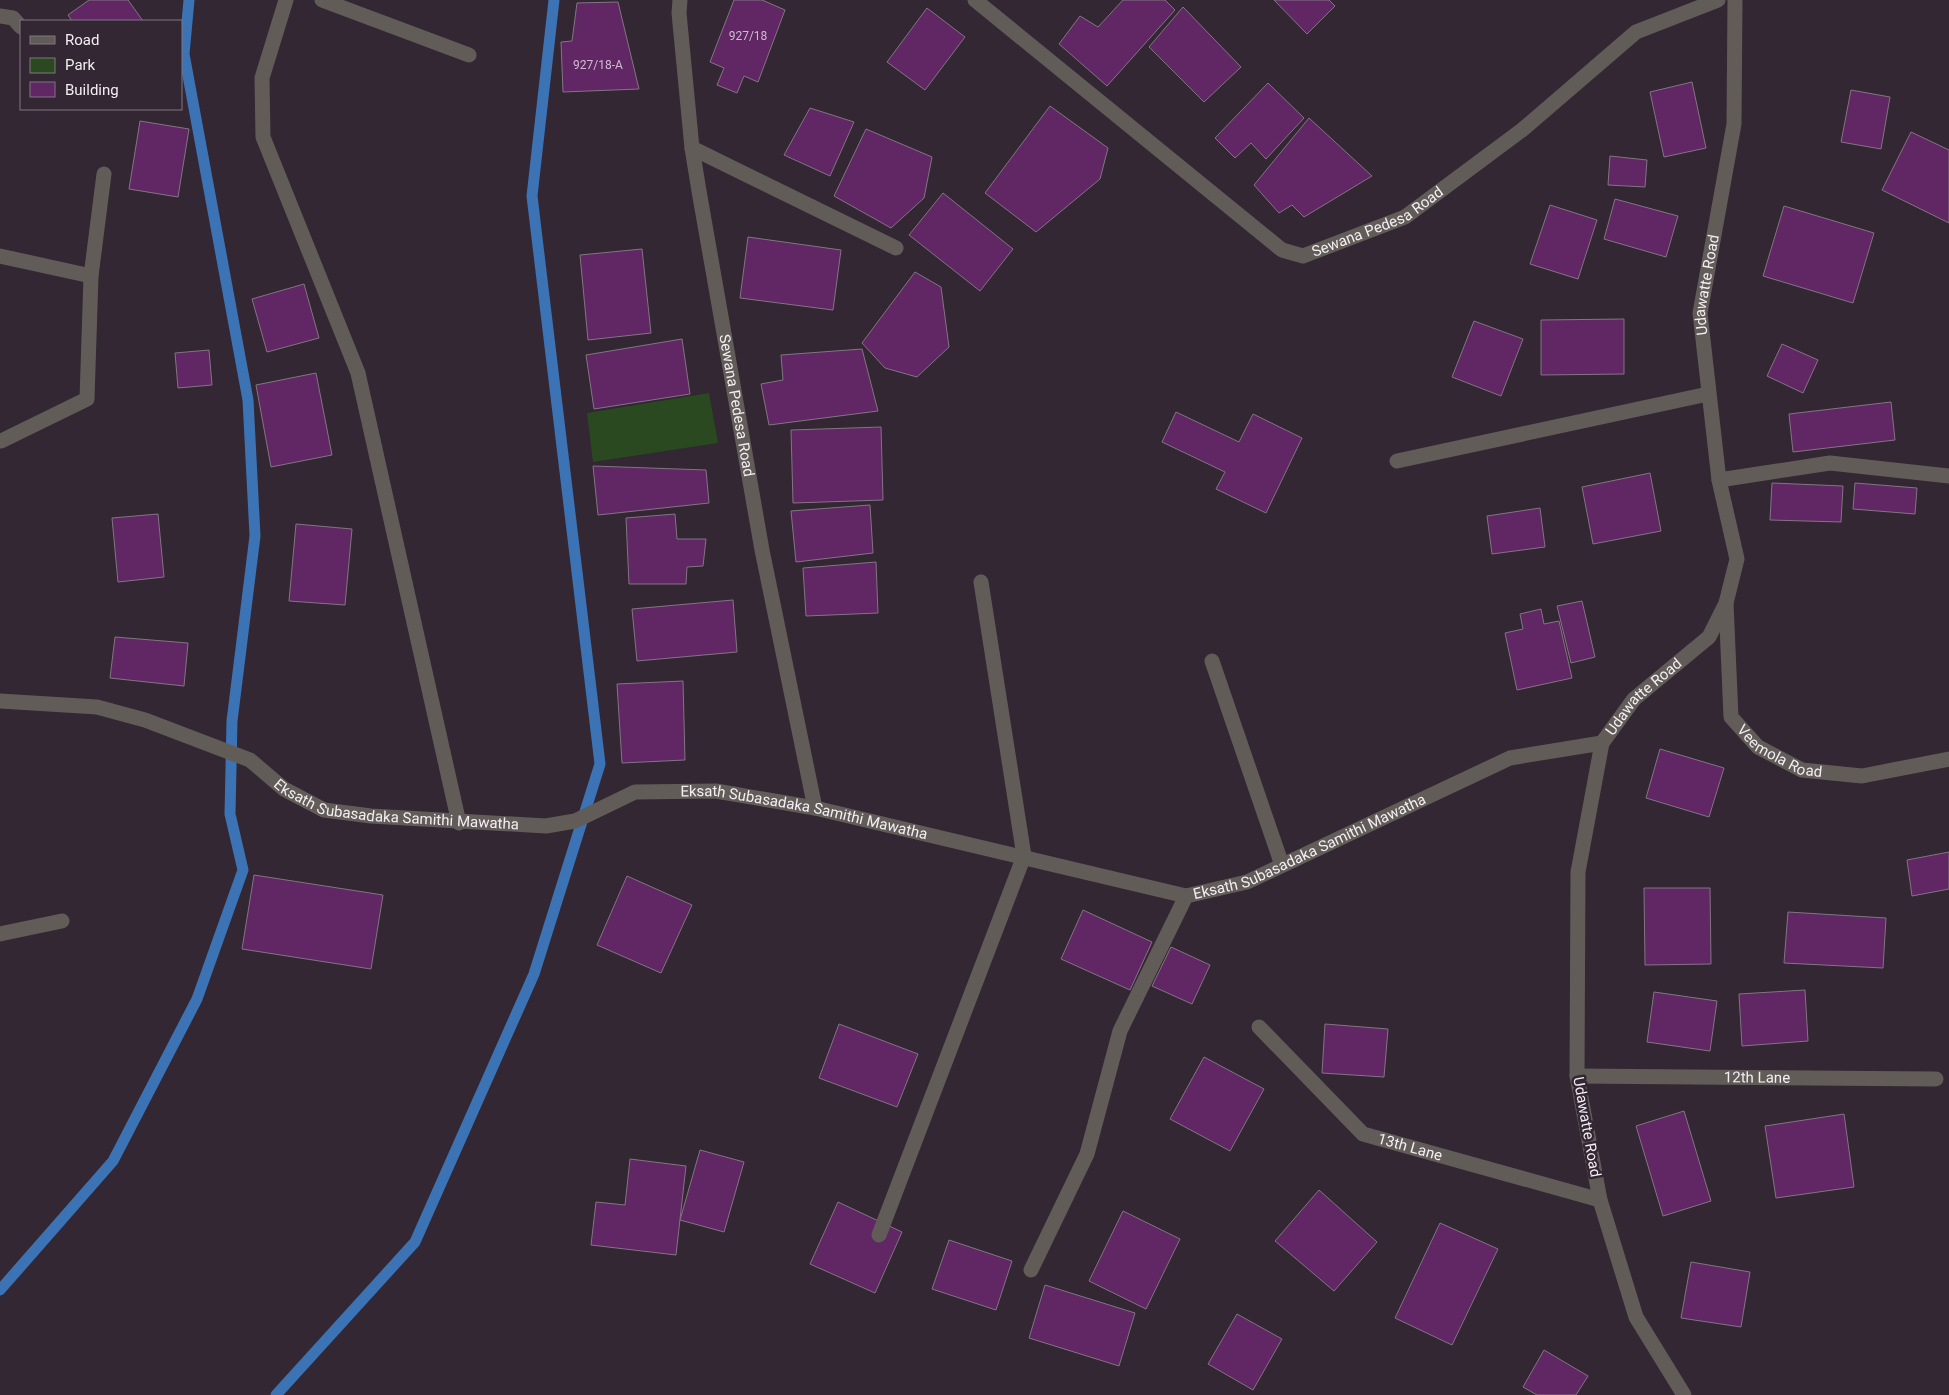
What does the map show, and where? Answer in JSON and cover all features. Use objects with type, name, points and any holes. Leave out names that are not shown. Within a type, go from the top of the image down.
[{"type":"street","points":[[286,0],[262,78],[263,137],[358,373],[459,823]]},
{"type":"street","points":[[322,0],[469,55]]},
{"type":"street","name":"Sewana Pedesa Road","points":[[680,0],[679,13],[692,148],[762,550],[815,808]]},
{"type":"street","name":"Sewana Pedesa Road","points":[[975,0],[1282,250],[1303,256],[1406,218],[1522,130],[1636,32],[1718,0]]},
{"type":"street","name":"Udawatte Road","points":[[1681,1394],[1636,1317],[1600,1200],[1577,1076],[1578,872],[1602,742],[1634,699],[1709,637],[1726,603],[1738,559],[1719,480],[1700,313],[1734,124],[1735,0]]},
{"type":"street","points":[[0,16],[13,18],[20,27]]},
{"type":"street","points":[[692,148],[896,248]]},
{"type":"street","points":[[1,441],[87,399],[91,276],[104,174]]},
{"type":"street","points":[[0,256],[91,276]]},
{"type":"street","points":[[1396,460],[1708,394]]},
{"type":"street","points":[[1719,480],[1830,463],[1949,476]]},
{"type":"street","points":[[879,1235],[1024,856],[981,582]]},
{"type":"street","name":"Veemola Road","points":[[1726,603],[1731,716],[1758,747],[1802,770],[1862,776],[1949,759]]},
{"type":"street","points":[[1212,661],[1282,865]]},
{"type":"street","name":"Eksath Subasadaka Samithi Mawatha","points":[[0,701],[97,707],[145,720],[250,760],[284,789],[324,810],[459,823],[546,826],[575,821],[635,792],[716,791],[815,808],[1024,856],[1186,896],[1247,882],[1510,758],[1602,742]]},
{"type":"street","points":[[1031,1270],[1087,1154],[1120,1030],[1186,896]]},
{"type":"street","points":[[0,934],[62,921]]},
{"type":"street","name":"13th Lane","points":[[1258,1027],[1363,1134],[1600,1200]]},
{"type":"street","name":"12th Lane","points":[[1577,1076],[1936,1079]]},
{"type":"green space","points":[[709,393],[718,443],[593,462],[587,413]]},
{"type":"building","points":[[89,0],[128,0],[142,20],[71,20],[68,15]]},
{"type":"building","points":[[734,0],[762,0],[785,10],[758,82],[744,76],[737,93],[717,85],[724,68],[710,62]]},
{"type":"building","points":[[1123,0],[1165,0],[1175,10],[1107,86],[1059,44],[1080,16],[1098,27]]},
{"type":"building","points":[[1274,0],[1329,0],[1335,6],[1307,34]]},
{"type":"building","points":[[618,2],[639,89],[563,92],[561,42],[572,41],[577,3]]},
{"type":"building","points":[[1183,7],[1241,67],[1204,102],[1149,47]]},
{"type":"building","points":[[927,8],[965,37],[925,90],[887,62]]},
{"type":"building","points":[[1692,82],[1706,148],[1664,157],[1650,92]]},
{"type":"building","points":[[1268,83],[1304,118],[1266,159],[1251,143],[1235,158],[1215,138]]},
{"type":"building","points":[[1851,90],[1890,97],[1881,149],[1841,142]]},
{"type":"building","points":[[1050,106],[1108,148],[1100,179],[1036,232],[985,193]]},
{"type":"building","points":[[810,108],[854,122],[830,176],[784,155]]},
{"type":"building","points":[[1309,118],[1372,176],[1304,217],[1292,205],[1279,213],[1254,185]]},
{"type":"building","points":[[140,121],[189,129],[178,197],[129,189]]},
{"type":"building","points":[[866,129],[932,157],[924,198],[891,228],[834,196]]},
{"type":"building","points":[[1911,132],[1949,150],[1949,223],[1882,190]]},
{"type":"building","points":[[1610,156],[1647,160],[1645,187],[1608,185]]},
{"type":"building","points":[[943,193],[1013,249],[980,291],[909,235]]},
{"type":"building","points":[[1615,199],[1678,216],[1666,257],[1604,239]]},
{"type":"building","points":[[1550,205],[1597,220],[1578,279],[1530,264]]},
{"type":"building","points":[[1784,206],[1874,233],[1853,303],[1763,276]]},
{"type":"building","points":[[748,237],[841,250],[833,310],[740,298]]},
{"type":"building","points":[[642,249],[651,333],[588,340],[580,255]]},
{"type":"building","points":[[915,272],[941,287],[949,347],[917,377],[885,368],[862,343]]},
{"type":"building","points":[[304,284],[319,338],[267,352],[252,299]]},
{"type":"building","points":[[1624,319],[1624,374],[1541,375],[1541,320]]},
{"type":"building","points":[[1474,321],[1523,339],[1501,396],[1452,377]]},
{"type":"building","points":[[682,339],[690,394],[594,409],[586,355]]},
{"type":"building","points":[[1782,344],[1818,360],[1803,393],[1767,376]]},
{"type":"building","points":[[862,349],[878,411],[769,425],[761,384],[783,380],[781,355]]},
{"type":"building","points":[[209,350],[212,385],[178,388],[175,353]]},
{"type":"building","points":[[316,373],[332,455],[271,467],[256,385]]},
{"type":"building","points":[[1891,402],[1895,440],[1793,452],[1789,414]]},
{"type":"building","points":[[1176,412],[1239,442],[1253,414],[1302,438],[1266,513],[1216,489],[1225,472],[1162,442]]},
{"type":"building","points":[[881,427],[883,500],[793,503],[791,430]]},
{"type":"building","points":[[593,466],[706,470],[709,503],[598,515]]},
{"type":"building","points":[[1650,473],[1661,531],[1593,544],[1582,487]]},
{"type":"building","points":[[1772,483],[1843,486],[1841,522],[1770,520]]},
{"type":"building","points":[[1855,483],[1917,488],[1915,514],[1853,509]]},
{"type":"building","points":[[870,505],[873,553],[796,562],[791,511]]},
{"type":"building","points":[[1540,508],[1545,547],[1492,554],[1487,516]]},
{"type":"building","points":[[158,514],[164,577],[118,582],[112,518]]},
{"type":"building","points":[[675,514],[677,539],[706,539],[703,566],[687,567],[686,584],[629,584],[626,518]]},
{"type":"building","points":[[296,524],[352,529],[345,605],[289,601]]},
{"type":"building","points":[[876,562],[878,613],[806,616],[803,568]]},
{"type":"building","points":[[733,600],[737,652],[637,661],[632,609]]},
{"type":"building","points":[[1582,601],[1595,657],[1571,663],[1557,606]]},
{"type":"building","points":[[1541,609],[1544,624],[1559,621],[1572,678],[1517,690],[1505,633],[1523,629],[1520,614]]},
{"type":"building","points":[[115,637],[188,643],[184,686],[110,678]]},
{"type":"building","points":[[683,681],[685,760],[622,763],[617,684]]},
{"type":"building","points":[[1660,749],[1724,768],[1709,817],[1646,798]]},
{"type":"building","points":[[1949,852],[1949,889],[1912,896],[1907,860]]},
{"type":"building","points":[[254,875],[383,895],[371,969],[242,949]]},
{"type":"building","points":[[627,876],[692,905],[661,973],[597,945]]},
{"type":"building","points":[[1644,888],[1710,888],[1711,964],[1645,965]]},
{"type":"building","points":[[1083,910],[1152,942],[1130,990],[1061,959]]},
{"type":"building","points":[[1788,912],[1886,918],[1883,968],[1784,963]]},
{"type":"building","points":[[1171,947],[1210,965],[1192,1004],[1152,986]]},
{"type":"building","points":[[1805,990],[1808,1041],[1742,1046],[1739,994]]},
{"type":"building","points":[[1654,992],[1717,1001],[1710,1051],[1647,1042]]},
{"type":"building","points":[[839,1024],[918,1054],[897,1107],[819,1078]]},
{"type":"building","points":[[1325,1024],[1388,1029],[1384,1077],[1322,1073]]},
{"type":"building","points":[[1204,1057],[1264,1089],[1230,1151],[1170,1119]]},
{"type":"building","points":[[1684,1111],[1711,1201],[1663,1216],[1636,1126]]},
{"type":"building","points":[[1844,1114],[1854,1187],[1776,1198],[1765,1126]]},
{"type":"building","points":[[700,1150],[744,1162],[724,1232],[680,1220]]},
{"type":"building","points":[[630,1159],[686,1166],[676,1255],[591,1245],[596,1202],[625,1205]]},
{"type":"building","points":[[1319,1190],[1377,1242],[1334,1291],[1275,1241]]},
{"type":"building","points":[[838,1202],[902,1232],[875,1293],[810,1264]]},
{"type":"building","points":[[1123,1211],[1180,1239],[1146,1309],[1089,1281]]},
{"type":"building","points":[[1440,1223],[1498,1249],[1452,1345],[1395,1318]]},
{"type":"building","points":[[949,1240],[1012,1261],[996,1310],[932,1289]]},
{"type":"building","points":[[1691,1262],[1750,1272],[1741,1327],[1681,1318]]},
{"type":"building","points":[[1045,1285],[1135,1313],[1119,1366],[1029,1338]]},
{"type":"building","points":[[1237,1314],[1282,1339],[1253,1390],[1208,1364]]},
{"type":"building","points":[[1544,1350],[1588,1376],[1576,1395],[1537,1395],[1523,1387]]},
{"type":"waterway","points":[[0,1290],[113,1161],[197,999],[243,870],[230,814],[232,721],[255,536],[248,400],[184,54],[189,0]]},
{"type":"waterway","points":[[276,1395],[415,1242],[534,974],[600,764],[532,196],[554,0]]}]
